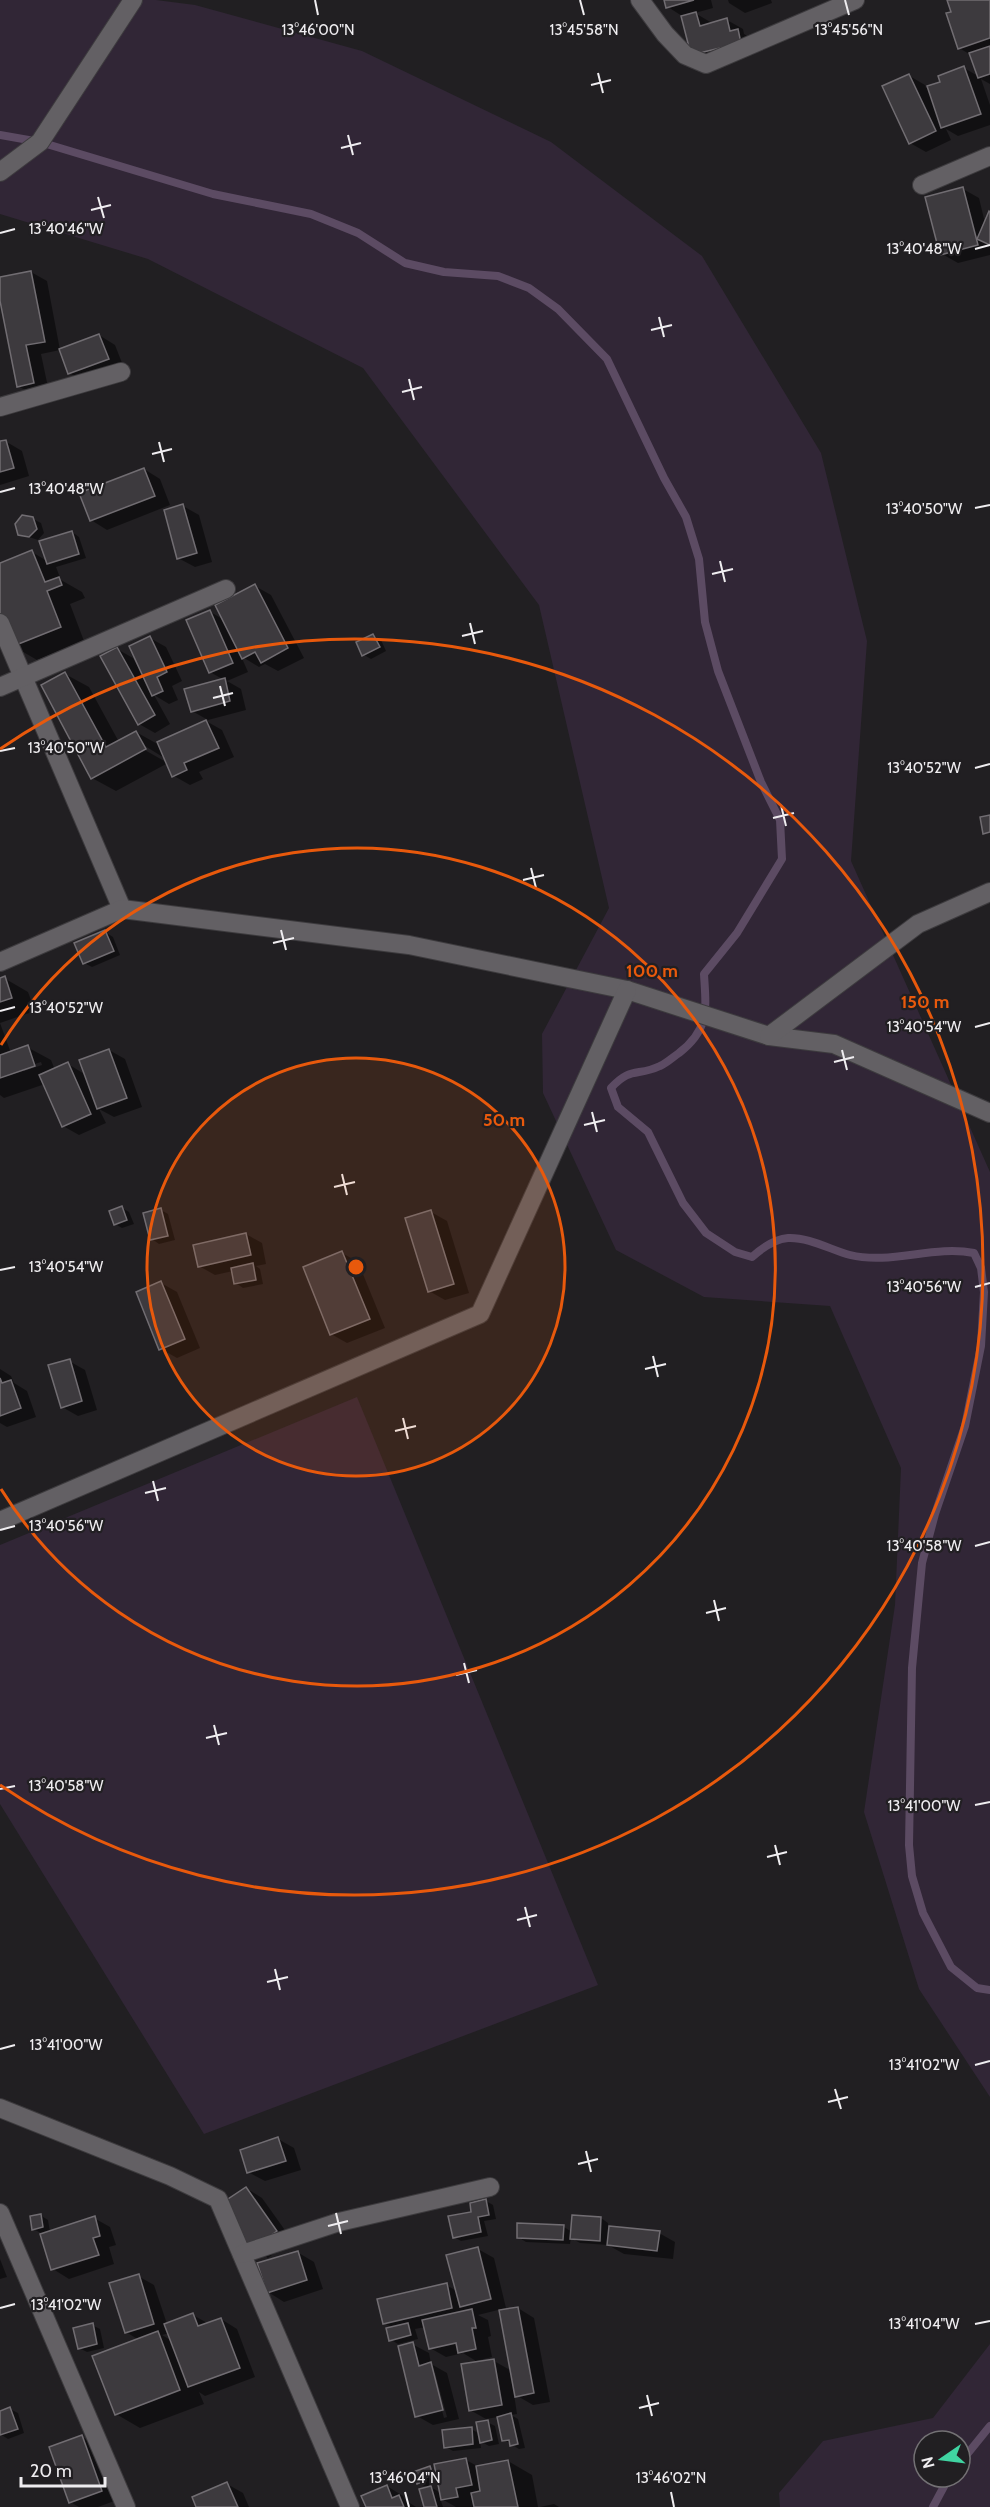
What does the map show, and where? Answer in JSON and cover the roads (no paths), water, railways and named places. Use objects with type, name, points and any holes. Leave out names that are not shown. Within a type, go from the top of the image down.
[{"type":"street","points":[[0,172],[40,142],[133,0]]},
{"type":"street","points":[[640,0],[664,34],[685,55],[706,64],[855,0]]},
{"type":"street","points":[[922,185],[990,156]]},
{"type":"street","points":[[0,407],[121,372]]},
{"type":"street","points":[[0,687],[226,589]]},
{"type":"street","points":[[0,624],[122,909]]},
{"type":"street","points":[[769,1036],[918,924],[990,892]]},
{"type":"street","points":[[0,962],[122,909],[409,945],[627,990],[769,1036],[834,1044],[990,1113]]},
{"type":"street","points":[[0,1521],[480,1314],[627,990]]},
{"type":"street","points":[[0,2108],[170,2176],[218,2199],[350,2507]]},
{"type":"street","points":[[242,2254],[339,2223],[490,2187]]},
{"type":"street","points":[[0,2213],[119,2505]]},
{"type":"waterway","points":[[0,135],[40,142],[213,194],[311,214],[358,233],[405,263],[444,272],[498,276],[529,288],[558,309],[607,359],[664,478],[686,517],[699,559],[705,622],[718,671],[761,782],[780,820],[782,859],[737,933],[704,974],[704,1018],[696,1035],[689,1044],[665,1063],[652,1069],[629,1074],[611,1088],[618,1107],[648,1132],[683,1203],[706,1233],[735,1252],[752,1257],[773,1242],[796,1238],[850,1255],[865,1257],[896,1257],[943,1251],[974,1253],[981,1268],[984,1292],[981,1346],[965,1426],[935,1514],[922,1563],[912,1668],[909,1845],[912,1876],[923,1913],[951,1967],[977,1988],[990,1990]]},
{"type":"waterway","points":[[972,2448],[990,2426]]},
{"type":"waterway","points":[[933,2507],[943,2489]]}]
